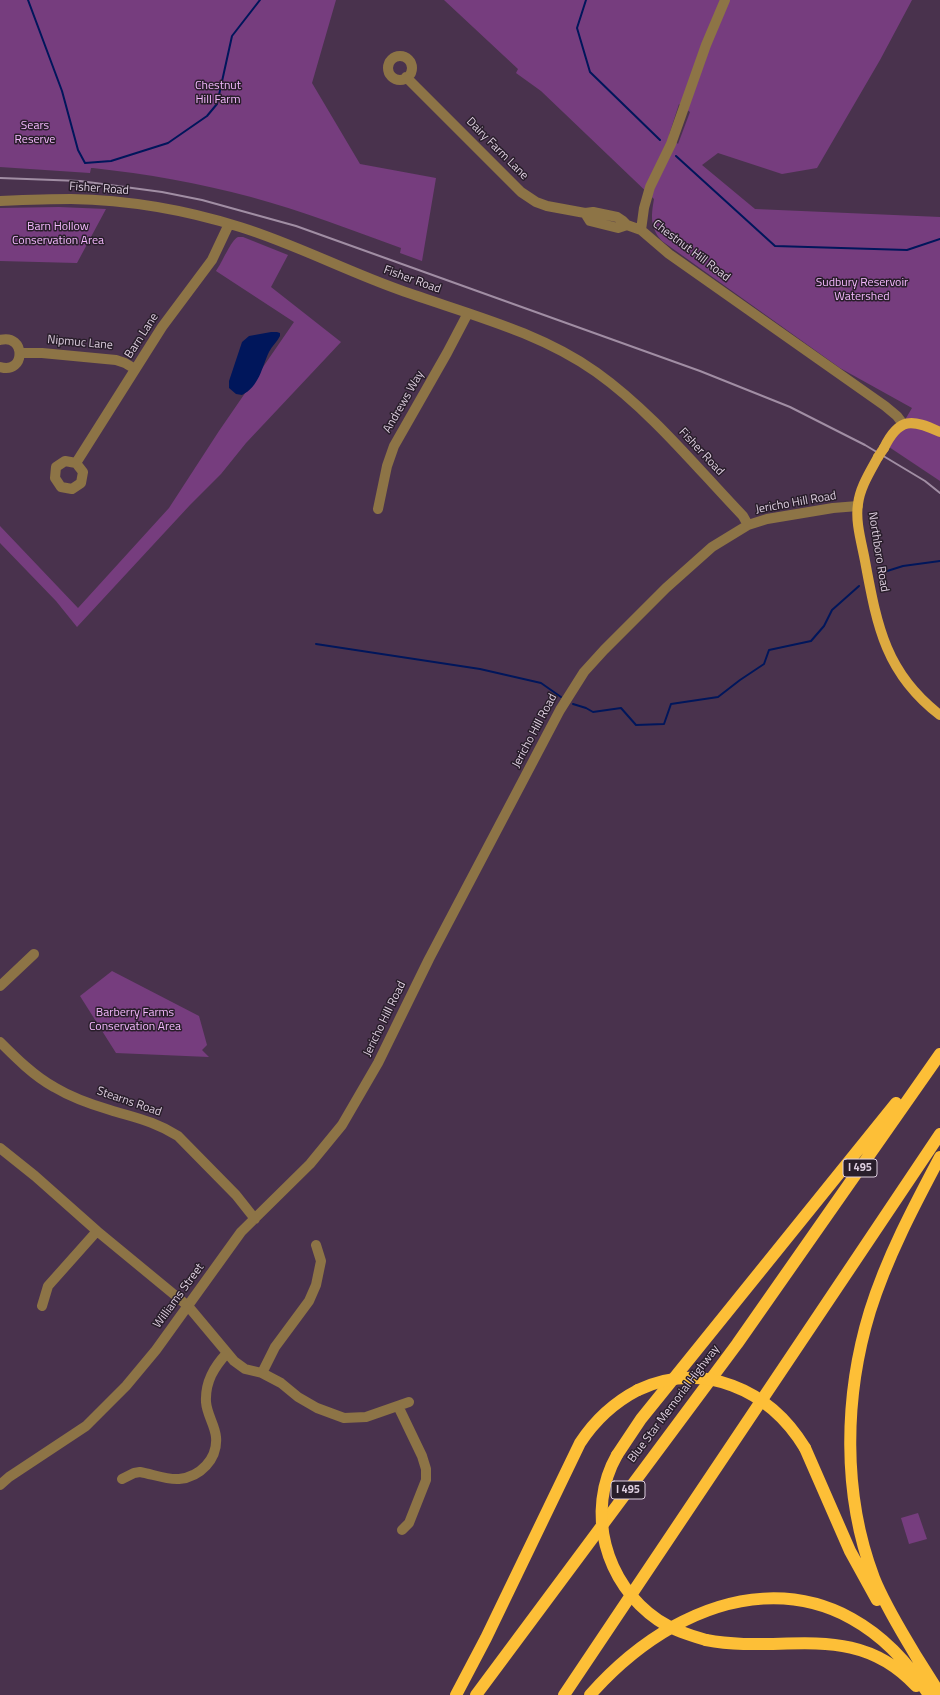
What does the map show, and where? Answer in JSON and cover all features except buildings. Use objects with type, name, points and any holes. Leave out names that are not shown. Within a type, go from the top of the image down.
[{"type":"highway","points":[[924,1695],[895,1667],[856,1648],[824,1643],[730,1643],[706,1640],[678,1631],[652,1615],[628,1592],[614,1568],[605,1543],[602,1510],[605,1486],[610,1469],[617,1455],[645,1414],[940,1050]]},
{"type":"highway","name":"Blue Star Memorial Highway","points":[[476,1695],[722,1364],[940,1054]]},
{"type":"highway","points":[[564,1695],[940,1134]]},
{"type":"highway","points":[[920,1663],[883,1597],[867,1554],[854,1497],[851,1458],[851,1429],[856,1370],[870,1312],[897,1244],[940,1157]]},
{"type":"highway","points":[[456,1695],[488,1633],[580,1443],[591,1427],[604,1413],[618,1402],[638,1390],[661,1381],[684,1378],[705,1378],[728,1384],[750,1393],[770,1408],[788,1425],[805,1448],[859,1570],[875,1597],[940,1694]]},
{"type":"highway","points":[[590,1695],[632,1654],[680,1622],[699,1613],[723,1605],[747,1600],[768,1598],[792,1600],[817,1605],[860,1623],[879,1636],[897,1653],[913,1672],[929,1695]]},
{"type":"main road","points":[[903,424],[920,424],[940,432]]},
{"type":"main road","name":"Northboro Road","points":[[903,424],[892,434],[864,483],[858,506],[860,537],[876,617],[888,652],[898,670],[912,688],[940,715]]},
{"type":"street","name":"Chestnut Hill Road","points":[[725,0],[671,144],[650,187],[644,208],[641,230],[669,254],[885,406],[897,416],[903,424]]},
{"type":"street","name":"Dairy Farm Lane","points":[[406,78],[521,192],[542,204],[585,213],[593,212],[617,217],[623,220],[627,225],[641,230]]},
{"type":"street","name":"Fisher Road","points":[[0,201],[72,199],[145,205],[182,212],[229,224],[261,234],[398,289],[513,329],[550,344],[597,373],[628,397],[654,421],[743,516],[748,525]]},
{"type":"street","name":"Barn Lane","points":[[76,463],[166,322],[212,260],[229,224]]},
{"type":"street","name":"Andrews Way","points":[[378,509],[387,466],[398,437],[447,353],[468,313]]},
{"type":"street","points":[[0,340],[5,339],[13,341],[19,347],[20,353],[19,358],[14,365],[7,368],[0,367]]},
{"type":"street","name":"Nipmuc Lane","points":[[20,353],[42,353],[118,360],[135,369]]},
{"type":"street","name":"Jericho Hill Road","points":[[358,1099],[378,1063],[429,959],[572,688],[584,672],[604,650],[679,576],[712,547],[748,525],[784,516],[858,506]]},
{"type":"street","points":[[0,986],[34,954]]},
{"type":"street","name":"Stearns Road","points":[[0,1042],[36,1075],[53,1087],[110,1110],[139,1117],[178,1136],[236,1195],[255,1218]]},
{"type":"street","name":"Williams Street","points":[[0,1485],[73,1435],[98,1415],[126,1386],[188,1306],[230,1246],[255,1218],[292,1183],[325,1147],[342,1125],[358,1099]]},
{"type":"street","points":[[0,1148],[188,1306],[227,1353],[237,1364],[245,1369],[262,1372],[281,1383],[305,1402],[338,1416],[355,1418],[366,1417],[409,1402]]},
{"type":"street","points":[[42,1306],[48,1286],[97,1231]]},
{"type":"street","points":[[262,1372],[275,1347],[309,1301],[316,1285],[321,1261],[316,1245]]},
{"type":"street","points":[[122,1479],[134,1473],[140,1472],[178,1479],[197,1473],[204,1468],[212,1458],[216,1444],[216,1436],[206,1402],[207,1387],[210,1374],[227,1353]]},
{"type":"street","points":[[398,1406],[422,1456],[426,1470],[426,1480],[409,1523],[402,1530]]},
{"type":"green space","name":"Chestnut Hill Farm","points":[[0,0],[336,0],[312,83],[360,164],[436,178],[422,261],[400,253],[401,248],[327,221],[270,202],[212,187],[153,176],[93,168],[91,168],[90,173],[0,167]]},
{"type":"green space","name":"Sudbury Reservoir Watershed","points":[[444,0],[912,0],[880,60],[817,168],[782,174],[718,153],[702,165],[755,209],[940,217],[940,481],[889,447],[912,408],[840,368],[662,241],[655,231],[652,222],[654,199],[541,91],[516,73],[518,69]],"holes":[[[679,104],[690,112],[678,144],[669,135]]]},
{"type":"green space","name":"Barn Hollow Conservation Area","points":[[59,207],[106,209],[77,263],[0,261],[0,208]]},
{"type":"green space","points":[[238,237],[243,237],[288,255],[271,287],[341,342],[246,443],[221,474],[190,505],[77,627],[56,601],[0,543],[0,526],[78,608],[169,508],[219,431],[294,322],[216,271],[232,242]]},
{"type":"green space","name":"Barberry Farms Conservation Area","points":[[112,971],[199,1016],[207,1045],[202,1050],[209,1057],[116,1053],[80,996]]},
{"type":"green space","points":[[918,1513],[927,1539],[909,1544],[901,1518]]},
{"type":"shaded area","points":[[271,332],[280,333],[280,336],[269,352],[256,382],[242,395],[236,394],[229,388],[229,381],[242,342],[249,336]]},
{"type":"waterway","points":[[28,0],[62,91],[78,150],[85,163],[111,161],[168,143],[207,116],[217,104],[232,36],[260,0]]},
{"type":"waterway","points":[[586,0],[577,28],[590,72],[660,140]]},
{"type":"waterway","points":[[676,156],[775,246],[907,250],[940,239]]},
{"type":"waterway","points":[[884,572],[903,566],[940,561]]},
{"type":"waterway","points":[[573,704],[593,712],[621,708],[636,725],[664,724],[671,704],[718,697],[764,664],[769,650],[811,641],[824,626],[832,610],[859,586]]},
{"type":"waterway","points":[[316,644],[480,669],[541,683],[561,697]]},
{"type":"railway","points":[[0,178],[80,181],[162,192],[202,200],[296,226],[700,371],[790,407],[865,445],[925,481],[940,493]]},
{"type":"park label","name":"Sears Reserve","points":[[35,133]]}]
